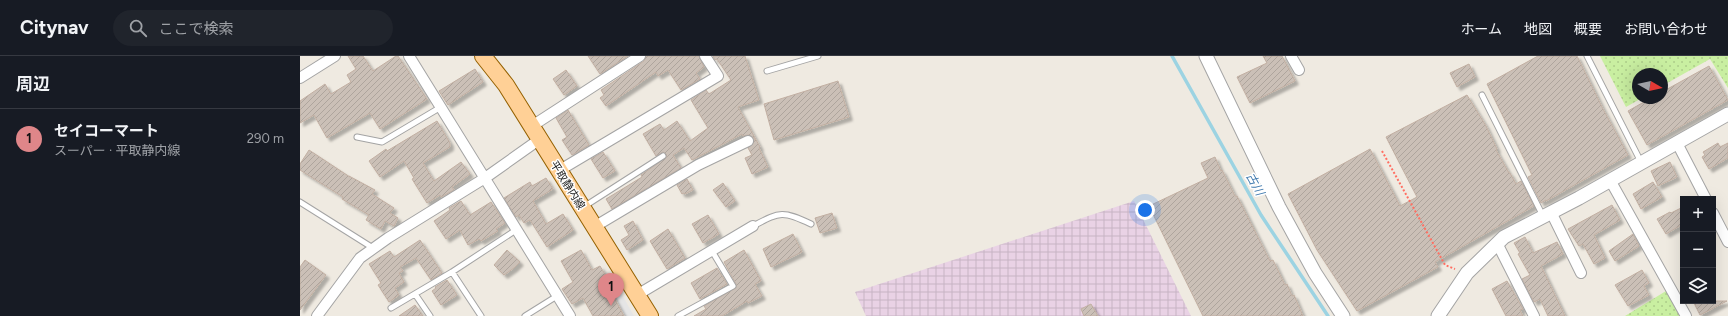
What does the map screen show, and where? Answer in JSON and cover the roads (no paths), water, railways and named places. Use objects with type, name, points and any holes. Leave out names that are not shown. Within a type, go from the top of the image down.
[{"type":"main road","name":"平取静内線","points":[[484,56],[506,85],[650,316]]},
{"type":"street","points":[[300,78],[335,56]]},
{"type":"street","points":[[409,56],[570,316]]},
{"type":"street","points":[[316,316],[360,258],[388,238],[485,178],[536,133],[640,56]]},
{"type":"street","points":[[560,170],[718,76],[705,56]]},
{"type":"street","points":[[1206,56],[1279,208],[1314,274],[1343,316]]},
{"type":"street","points":[[1292,56],[1299,70]]},
{"type":"street","points":[[1438,316],[1467,273],[1504,237],[1728,114]]},
{"type":"street","points":[[594,227],[698,165],[748,141]]},
{"type":"street","points":[[1677,143],[1704,196]]},
{"type":"street","points":[[1610,180],[1686,316]]},
{"type":"street","points":[[1548,214],[1581,273]]},
{"type":"street","points":[[1716,219],[1728,242]]},
{"type":"street","points":[[637,295],[753,226]]},
{"type":"street","points":[[1497,243],[1534,316]]},
{"type":"lane","points":[[767,71],[818,56]]},
{"type":"lane","points":[[1587,56],[1642,162]]},
{"type":"lane","points":[[1482,96],[1548,214]]},
{"type":"lane","points":[[357,137],[382,142],[441,107]]},
{"type":"lane","points":[[582,207],[663,156]]},
{"type":"lane","points":[[300,202],[374,249]]},
{"type":"lane","points":[[753,226],[776,214],[794,216],[811,224]]},
{"type":"lane","points":[[391,308],[452,272],[516,230]]},
{"type":"lane","points":[[678,316],[733,286],[712,251]]},
{"type":"lane","points":[[452,272],[481,316]]},
{"type":"lane","points":[[415,294],[430,316]]},
{"type":"lane","points":[[525,316],[557,296]]},
{"type":"waterway","name":"古川","points":[[1172,56],[1261,215],[1328,316]]},
{"type":"place","name":"セイコーマート","points":[[611,306]]}]
